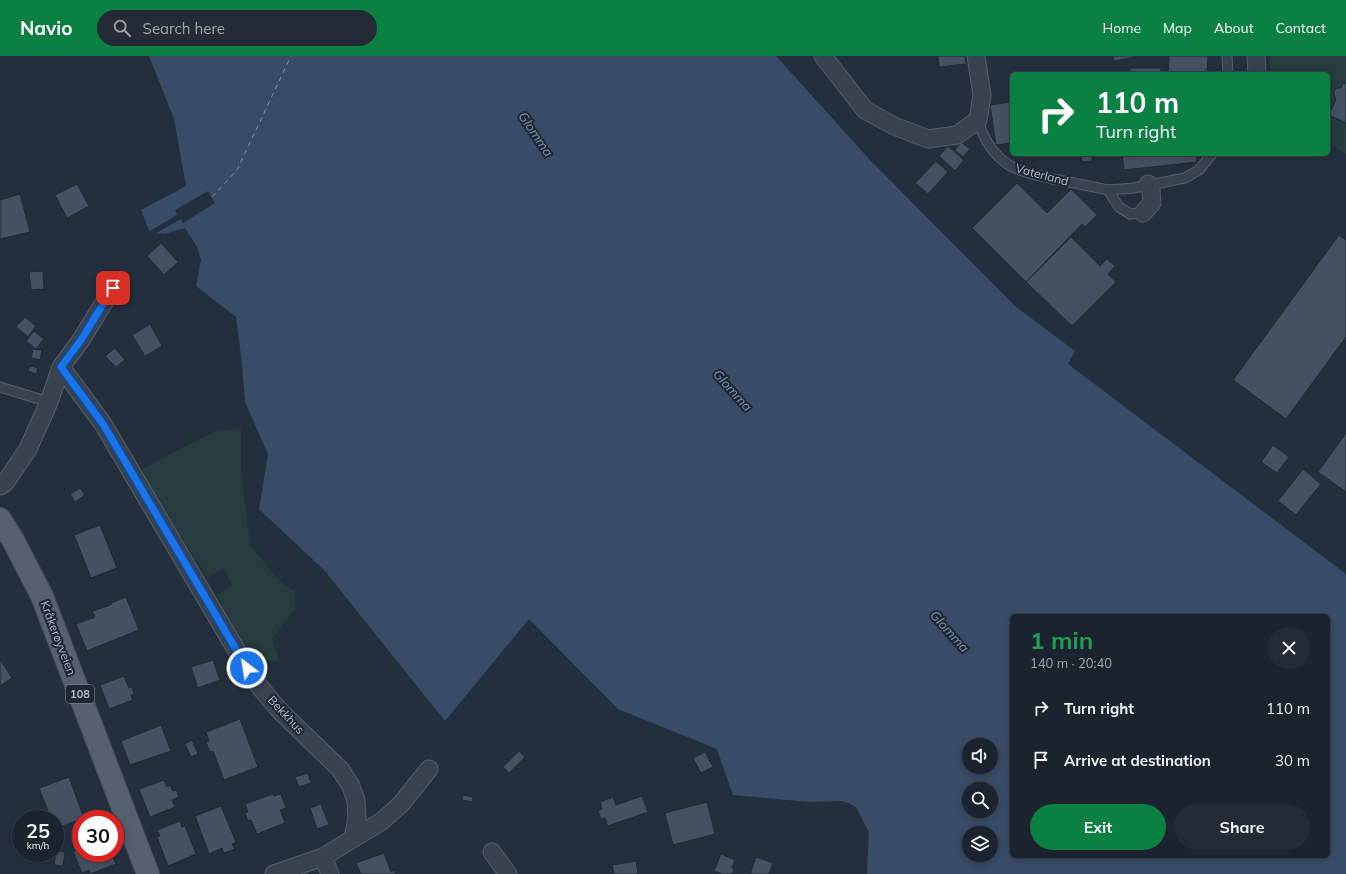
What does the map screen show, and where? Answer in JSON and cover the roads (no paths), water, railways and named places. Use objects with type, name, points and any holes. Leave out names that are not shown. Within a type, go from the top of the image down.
[{"type":"main road","name":"Kråkerøyveien","points":[[0,519],[13,540],[42,596],[148,874]]},
{"type":"street","points":[[826,58],[865,110],[894,126],[928,139],[957,134],[978,120],[982,95],[976,56]]},
{"type":"street","points":[[1256,56],[1257,72]]},
{"type":"street","points":[[1143,213],[1152,203],[1151,190],[1148,184]]},
{"type":"street","points":[[0,486],[5,483],[28,449],[49,402],[61,367],[81,340],[113,288]]},
{"type":"street","name":"Bekkhus","points":[[61,367],[103,424],[254,680],[280,711],[340,769],[351,786],[356,801],[357,819],[353,838]]},
{"type":"street","points":[[274,874],[323,857],[382,821],[401,804],[429,769]]},
{"type":"street","points":[[492,852],[508,874]]},
{"type":"street","points":[[323,857],[330,874]]},
{"type":"lane","points":[[1227,56],[1228,72]]},
{"type":"lane","name":"Vaterland","points":[[978,120],[983,135],[998,156],[1008,165],[1020,171],[1108,190],[1134,188],[1148,184],[1185,178],[1199,170],[1210,156]]},
{"type":"lane","points":[[1108,190],[1119,207],[1130,214],[1143,213]]},
{"type":"lane","points":[[0,387],[49,402]]},
{"type":"water","name":"Glomma","points":[[149,56],[776,56],[870,160],[1015,306],[1075,351],[1068,364],[1346,574],[1346,874],[867,874],[869,832],[856,807],[841,801],[810,802],[733,795],[717,749],[618,709],[529,619],[445,721],[325,571],[259,509],[268,454],[245,402],[236,317],[196,286],[201,260],[197,247],[185,228],[164,234],[150,233],[141,210],[186,186],[174,119]]}]
